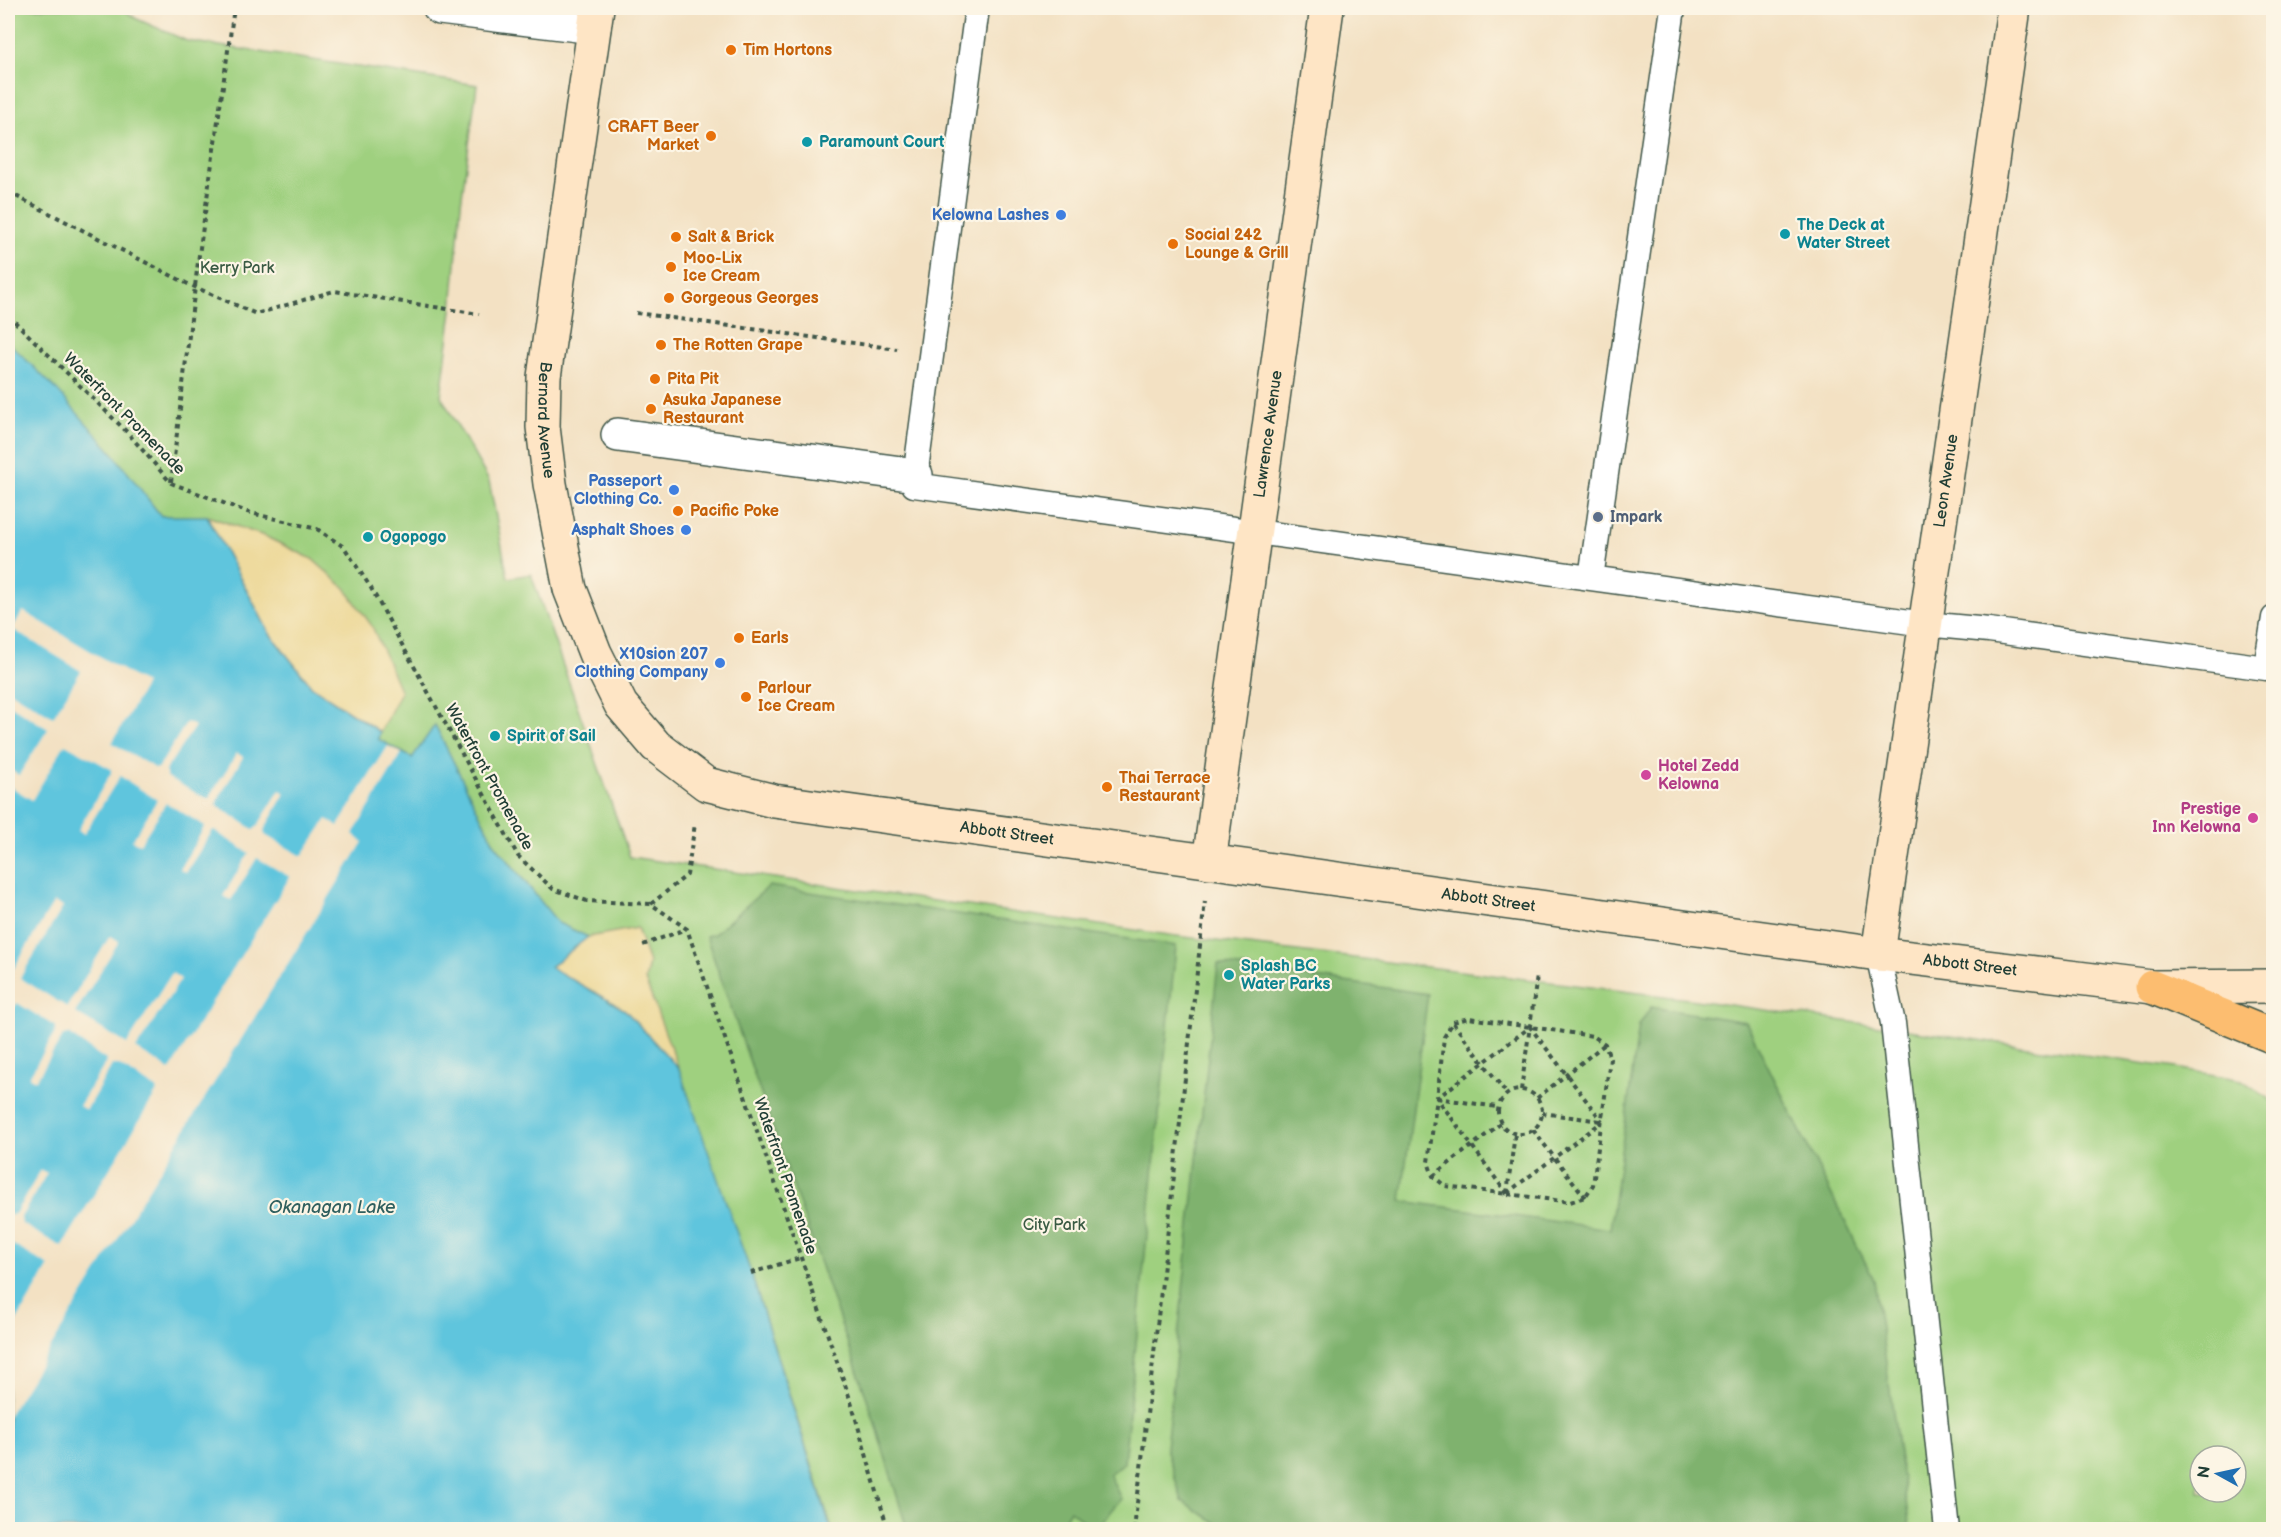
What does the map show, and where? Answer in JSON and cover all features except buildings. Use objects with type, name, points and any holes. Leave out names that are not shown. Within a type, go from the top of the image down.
[{"type":"highway","points":[[2152,987],[2274,1037]]},
{"type":"main road","name":"Lawrence Avenue","points":[[1209,861],[1327,8]]},
{"type":"main road","name":"Leon Avenue","points":[[1878,954],[2014,8]]},
{"type":"main road","name":"Bernard Avenue","points":[[596,17],[544,378],[543,427],[550,484],[570,589],[595,653],[621,705],[656,746],[706,784]]},
{"type":"main road","name":"Abbott Street","points":[[706,784],[774,801],[1878,954],[2152,987],[2274,986]]},
{"type":"street","points":[[440,8],[596,17]]},
{"type":"street","points":[[618,435],[916,475]]},
{"type":"lane","points":[[977,8],[914,485],[1925,624],[2012,633],[2266,668],[2274,618]]},
{"type":"lane","points":[[1591,578],[1672,8]]},
{"type":"lane","points":[[1878,954],[1893,1023],[1947,1530]]},
{"type":"path","points":[[171,483],[195,287],[234,8]]},
{"type":"path","points":[[8,192],[195,287],[256,314],[334,291],[479,314]]},
{"type":"path","points":[[636,313],[930,354]]},
{"type":"path","name":"Waterfront Promenade","points":[[8,315],[128,432],[171,483],[247,512],[317,529],[344,547],[371,588],[518,856],[553,889],[587,901],[651,904]]},
{"type":"path","points":[[687,929],[651,904],[687,875],[695,819]]},
{"type":"path","points":[[1134,1530],[1209,861]]},
{"type":"path","points":[[643,945],[687,929]]},
{"type":"path","name":"Waterfront Promenade","points":[[687,929],[850,1402],[888,1530]]},
{"type":"path","points":[[1521,1090],[1537,976]]},
{"type":"path","points":[[1469,1018],[1593,1036],[1605,1044],[1610,1059],[1602,1122],[1593,1185],[1585,1197],[1570,1202],[1445,1186],[1432,1176],[1428,1162],[1444,1037],[1453,1022],[1469,1018]]},
{"type":"path","points":[[1453,1022],[1507,1094]]},
{"type":"path","points":[[1437,1098],[1530,1027]]},
{"type":"path","points":[[1530,1027],[1602,1122]]},
{"type":"path","points":[[1537,1098],[1605,1044]]},
{"type":"path","points":[[1521,1090],[1537,1098],[1542,1113],[1533,1130],[1521,1135],[1509,1132],[1500,1124],[1497,1107],[1507,1094],[1521,1090]]},
{"type":"path","points":[[1437,1098],[1497,1107]]},
{"type":"path","points":[[1437,1098],[1507,1194]]},
{"type":"path","points":[[1542,1113],[1602,1122]]},
{"type":"path","points":[[1507,1194],[1602,1122]]},
{"type":"path","points":[[1432,1176],[1500,1124]]},
{"type":"path","points":[[1533,1130],[1585,1197]]},
{"type":"path","points":[[1507,1194],[1515,1134]]},
{"type":"path","points":[[751,1273],[800,1258]]},
{"type":"green space","name":"City Park","points":[[8,8],[121,8],[137,19],[187,41],[477,85],[461,204],[452,310],[441,396],[489,481],[508,578],[531,574],[630,857],[1176,936],[1688,999],[2176,1068],[2242,1080],[2273,1102],[2273,1529],[832,1529],[751,1273],[645,979],[649,963],[637,928],[588,937],[558,923],[494,843],[435,725],[413,758],[377,739],[380,732],[312,559],[264,536],[207,516],[161,516],[88,426],[8,342]]},
{"type":"green space","points":[[769,886],[1176,946],[1124,1463],[1109,1474],[1121,1499],[1095,1529],[1070,1510],[1059,1529],[907,1529],[872,1413],[706,936],[714,934]]},
{"type":"green space","points":[[1218,964],[1428,994],[1401,1201],[1610,1229],[1639,1025],[1651,1007],[1746,1022],[1874,1280],[1910,1529],[1227,1530],[1182,1501],[1166,1448]]},
{"type":"sand","points":[[207,516],[264,536],[312,559],[345,588],[372,626],[401,692],[380,732],[312,687],[270,634]]},
{"type":"sand","points":[[637,928],[649,963],[645,980],[679,1069],[625,1010],[550,967],[588,937]]},
{"type":"water","name":"Okanagan Lake","points":[[8,342],[55,388],[112,452],[161,516],[207,516],[270,634],[312,687],[380,732],[378,739],[412,758],[435,725],[494,843],[558,923],[588,937],[550,967],[625,1010],[679,1069],[751,1273],[831,1529],[8,1529]]},
{"type":"pier","points":[[23,611],[146,684],[112,743],[156,769],[187,722],[195,726],[165,771],[167,777],[209,798],[237,753],[243,757],[217,801],[217,806],[253,829],[257,827],[280,790],[285,793],[264,830],[265,835],[302,856],[327,819],[338,826],[388,746],[402,753],[353,834],[363,842],[8,1416],[8,1336],[49,1266],[8,1242],[8,1215],[15,1214],[41,1170],[47,1173],[21,1217],[22,1224],[62,1247],[158,1090],[118,1065],[112,1065],[86,1110],[79,1106],[106,1060],[68,1034],[63,1036],[36,1080],[29,1077],[56,1031],[56,1027],[17,1003],[8,1017],[8,972],[11,973],[54,902],[63,907],[20,978],[67,1007],[110,936],[119,941],[75,1013],[127,1044],[172,973],[181,979],[136,1049],[170,1070],[290,877],[257,858],[231,900],[223,896],[249,853],[213,830],[186,872],[180,869],[205,826],[166,803],[140,844],[132,841],[157,800],[120,776],[84,834],[78,830],[111,773],[111,769],[65,744],[32,800],[8,785],[8,769],[19,775],[48,729],[8,704],[8,690],[53,717],[81,671],[12,629]]},
{"type":"place","name":"Tim Hortons","points":[[731,50]]},
{"type":"place","name":"CRAFT Beer Market","points":[[711,136]]},
{"type":"place","name":"Paramount Court","points":[[807,142]]},
{"type":"place","name":"Kelowna Lashes","points":[[1061,215]]},
{"type":"place","name":"The Deck at Water Street","points":[[1785,234]]},
{"type":"place","name":"Salt & Brick","points":[[676,237]]},
{"type":"place","name":"Social 242 Lounge & Grill","points":[[1173,244]]},
{"type":"place","name":"Moo-Lix Ice Cream","points":[[671,267]]},
{"type":"place","name":"Gorgeous Georges","points":[[669,298]]},
{"type":"place","name":"The Rotten Grape","points":[[661,345]]},
{"type":"place","name":"Pita Pit","points":[[655,379]]},
{"type":"place","name":"Asuka Japanese Restaurant","points":[[651,409]]},
{"type":"place","name":"Passeport Clothing Co.","points":[[674,490]]},
{"type":"place","name":"Pacific Poke","points":[[678,511]]},
{"type":"place","name":"Impark","points":[[1598,517]]},
{"type":"place","name":"Asphalt Shoes","points":[[686,530]]},
{"type":"place","name":"Ogopogo","points":[[368,537]]},
{"type":"place","name":"Earls","points":[[739,638]]},
{"type":"place","name":"X10sion 207 Clothing Company","points":[[720,663]]},
{"type":"place","name":"Parlour Ice Cream","points":[[746,697]]},
{"type":"place","name":"Spirit of Sail","points":[[495,736]]},
{"type":"place","name":"Hotel Zedd Kelowna","points":[[1646,775]]},
{"type":"place","name":"Thai Terrace Restaurant","points":[[1107,787]]},
{"type":"place","name":"Prestige Inn Kelowna","points":[[2253,818]]},
{"type":"place","name":"Splash BC Water Parks","points":[[1229,975]]},
{"type":"park label","name":"Kerry Park","points":[[237,268]]}]
